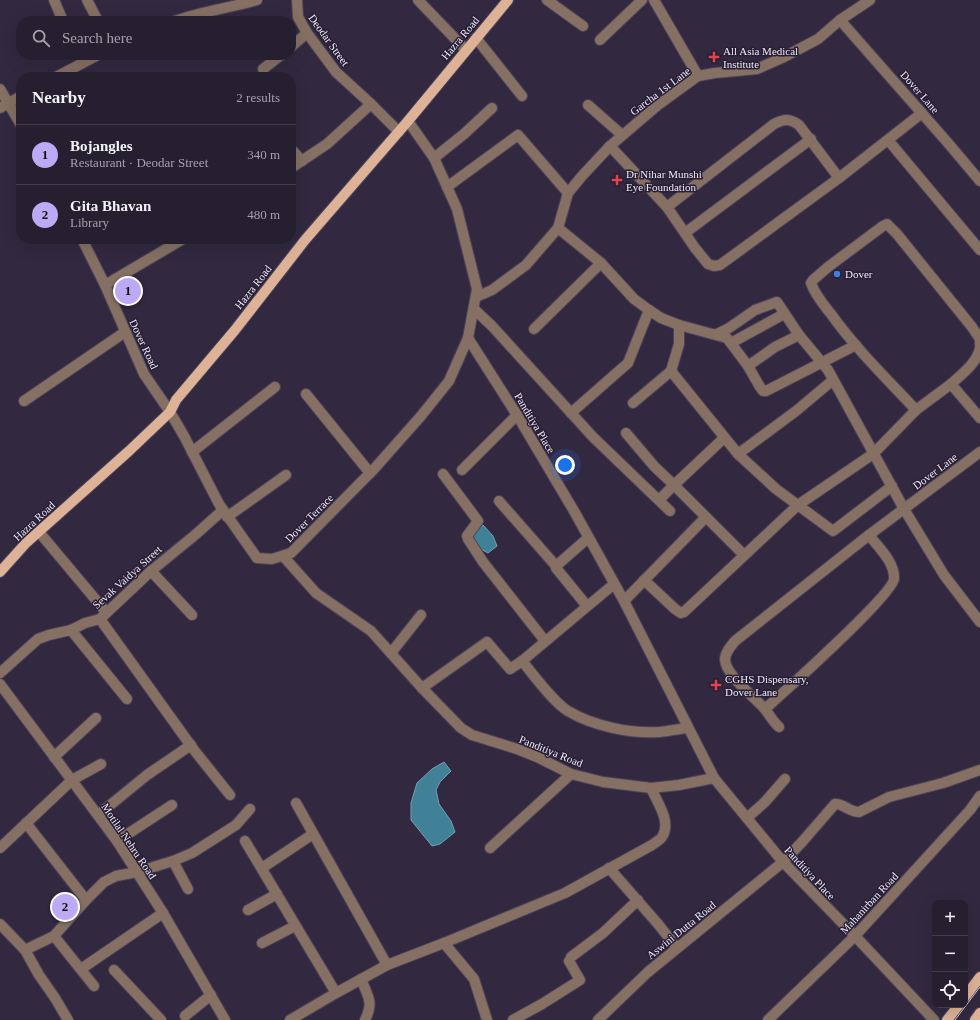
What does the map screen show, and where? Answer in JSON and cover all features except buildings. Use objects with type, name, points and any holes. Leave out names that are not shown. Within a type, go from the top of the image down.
[{"type":"main road","name":"Hazra Road","points":[[0,572],[39,532],[170,412],[176,400],[235,330],[305,240],[399,132],[508,0]]},
{"type":"main road","points":[[968,993],[980,977]]},
{"type":"main road","points":[[947,1020],[957,1008]]},
{"type":"main road","points":[[975,1020],[980,1013]]},
{"type":"street","points":[[54,0],[61,16]]},
{"type":"street","points":[[87,0],[95,16]]},
{"type":"street","points":[[188,16],[257,0]]},
{"type":"street","name":"Deodar Street","points":[[297,0],[298,17],[307,33],[336,72],[399,132]]},
{"type":"street","points":[[418,0],[466,50]]},
{"type":"street","points":[[547,0],[583,26]]},
{"type":"street","points":[[600,40],[642,0]]},
{"type":"street","points":[[654,0],[698,76]]},
{"type":"street","name":"Garcha 1st Lane","points":[[558,228],[568,193],[610,146],[658,105],[698,76],[758,69],[782,58],[818,39],[840,20],[870,0]]},
{"type":"street","name":"Dover Lane","points":[[840,20],[980,181]]},
{"type":"street","points":[[296,42],[307,33]]},
{"type":"street","points":[[476,38],[522,96]]},
{"type":"street","points":[[66,72],[88,60]]},
{"type":"street","points":[[263,69],[274,60]]},
{"type":"street","points":[[0,89],[4,106],[16,119]]},
{"type":"street","points":[[4,106],[16,99]]},
{"type":"street","points":[[296,165],[327,144],[371,104]]},
{"type":"street","points":[[588,105],[622,135]]},
{"type":"street","points":[[434,158],[464,134],[492,108]]},
{"type":"street","points":[[610,146],[667,207],[695,248],[708,264],[714,266],[720,265],[839,178],[922,113]]},
{"type":"street","points":[[667,207],[774,124],[784,119],[792,120],[799,125],[839,178]]},
{"type":"street","points":[[408,121],[434,158],[457,209],[477,289],[468,338]]},
{"type":"street","points":[[446,187],[518,135],[568,193]]},
{"type":"street","points":[[685,234],[811,140]]},
{"type":"street","points":[[888,140],[980,250]]},
{"type":"street","points":[[296,154],[302,161]]},
{"type":"street","points":[[916,410],[844,332],[824,306],[813,288],[811,283],[813,280],[828,267],[887,224],[897,234],[972,327],[980,339],[980,344]]},
{"type":"street","points":[[476,297],[492,290],[526,265],[558,228],[601,262],[634,299],[661,318],[679,325],[717,334],[726,338],[748,366],[763,391],[766,391],[856,345]]},
{"type":"street","name":"Dover Road","points":[[85,244],[105,284],[144,374],[170,412]]},
{"type":"street","points":[[105,284],[173,244]]},
{"type":"street","points":[[534,329],[601,262]]},
{"type":"street","points":[[717,334],[729,328],[755,310],[776,302],[799,335],[823,362],[904,509],[950,584],[980,622]]},
{"type":"street","points":[[474,309],[492,326],[594,437],[670,511]]},
{"type":"street","points":[[571,413],[628,363],[649,310]]},
{"type":"street","points":[[731,343],[784,314]]},
{"type":"street","points":[[633,403],[671,371],[680,344],[679,325]]},
{"type":"street","points":[[24,400],[125,332]]},
{"type":"street","points":[[748,366],[775,347],[799,335]]},
{"type":"street","name":"Dover Terrace","points":[[170,412],[225,513],[257,558],[272,559],[291,553],[370,473],[421,416],[449,382],[468,338]]},
{"type":"street","name":"Panditiya Place","points":[[468,338],[517,415],[574,511],[624,601],[714,778],[783,862],[934,1020]]},
{"type":"street","points":[[644,580],[675,609],[681,613],[684,612],[798,505],[873,454],[916,410],[951,384],[971,365],[979,354],[980,348]]},
{"type":"street","points":[[671,371],[738,454],[776,489],[833,531],[892,486]]},
{"type":"street","points":[[738,454],[796,411],[833,380]]},
{"type":"street","points":[[951,384],[980,418]]},
{"type":"street","points":[[192,452],[275,387]]},
{"type":"street","points":[[306,394],[370,473]]},
{"type":"street","points":[[462,470],[517,415]]},
{"type":"street","points":[[626,434],[654,466],[744,555]]},
{"type":"street","points":[[659,500],[724,438]]},
{"type":"street","name":"Dover Lane","points":[[779,727],[765,709],[732,675],[726,666],[725,658],[727,652],[735,641],[869,534],[980,452]]},
{"type":"street","points":[[443,474],[478,521],[467,536],[468,539],[483,562],[546,640]]},
{"type":"street","name":"Sevak Vaidya Street","points":[[0,672],[38,639],[71,630],[103,616],[151,571],[195,535],[225,513],[286,475]]},
{"type":"street","points":[[499,502],[556,566],[556,568],[587,606]]},
{"type":"street","points":[[624,601],[706,517]]},
{"type":"street","points":[[39,532],[103,616],[191,745],[230,795]]},
{"type":"street","points":[[765,709],[863,617],[888,591],[894,581],[894,570],[869,534]]},
{"type":"street","points":[[556,566],[588,538]]},
{"type":"street","name":"Panditiya Road","points":[[283,556],[316,593],[371,631],[422,688],[461,728],[472,736],[517,749],[572,774],[603,782],[651,788],[679,785],[714,778]]},
{"type":"street","points":[[151,571],[192,615]]},
{"type":"street","points":[[422,688],[487,642],[510,668],[522,660],[614,584]]},
{"type":"street","points":[[391,653],[421,615]]},
{"type":"street","points":[[71,630],[127,699]]},
{"type":"street","points":[[522,660],[552,696],[567,710],[589,721],[611,728],[637,731],[659,732],[688,728]]},
{"type":"street","name":"Motilal Nehru Road","points":[[0,684],[117,841],[163,913],[225,1020]]},
{"type":"street","points":[[54,757],[96,718]]},
{"type":"street","points":[[98,814],[147,775],[191,745]]},
{"type":"street","points":[[0,848],[72,780],[101,764]]},
{"type":"street","name":"Aswini Dutta Road","points":[[598,1020],[648,972],[783,862],[836,804],[839,803],[854,812],[859,812],[889,797],[943,783],[980,770]]},
{"type":"street","points":[[490,848],[572,774]]},
{"type":"street","points":[[747,818],[765,802],[785,778]]},
{"type":"street","points":[[290,1020],[387,965],[565,893],[652,845],[662,838],[666,830],[665,818],[651,788]]},
{"type":"street","name":"Mahanirban Road","points":[[768,1020],[855,936],[970,810],[980,796]]},
{"type":"street","points":[[296,802],[387,965]]},
{"type":"street","points":[[117,841],[172,805]]},
{"type":"street","points":[[26,950],[54,936],[104,882],[116,876],[137,872],[174,861],[192,853],[213,841],[236,824],[250,809]]},
{"type":"street","points":[[26,823],[86,900]]},
{"type":"street","points":[[262,868],[313,834]]},
{"type":"street","points":[[245,841],[336,993]]},
{"type":"street","points":[[174,861],[188,889]]},
{"type":"street","points":[[609,868],[638,900],[677,948]]},
{"type":"street","points":[[248,910],[277,894]]},
{"type":"street","points":[[513,1020],[580,980],[570,959],[603,933],[638,900]]},
{"type":"street","points":[[81,969],[163,913]]},
{"type":"street","points":[[0,924],[26,950],[39,975],[55,998],[67,1020]]},
{"type":"street","points":[[262,944],[296,926]]},
{"type":"street","points":[[54,936],[94,986]]},
{"type":"street","points":[[444,943],[474,979],[486,1020]]},
{"type":"street","points":[[114,970],[161,1020]]},
{"type":"street","points":[[361,979],[371,1002],[370,1011],[366,1020]]},
{"type":"street","points":[[185,1016],[211,995]]},
{"type":"water","points":[[483,525],[493,536],[497,546],[488,553],[472,542],[475,527]]},
{"type":"water","points":[[444,762],[451,771],[440,782],[436,790],[439,804],[451,821],[455,832],[440,844],[432,846],[411,820],[411,803],[417,783],[432,769]]},
{"type":"tram line","points":[[955,1020],[980,987]]},
{"type":"place","name":"All Asia Medical Institute","points":[[714,57]]},
{"type":"place","name":"Dr Nihar Munshi Eye Foundation","points":[[617,180]]},
{"type":"place","name":"Dover","points":[[837,274]]},
{"type":"place","name":"Bojangles","points":[[128,291]]},
{"type":"place","name":"CGHS Dispensary, Dover Lane","points":[[716,685]]},
{"type":"place","name":"Gita Bhavan","points":[[65,907]]}]
